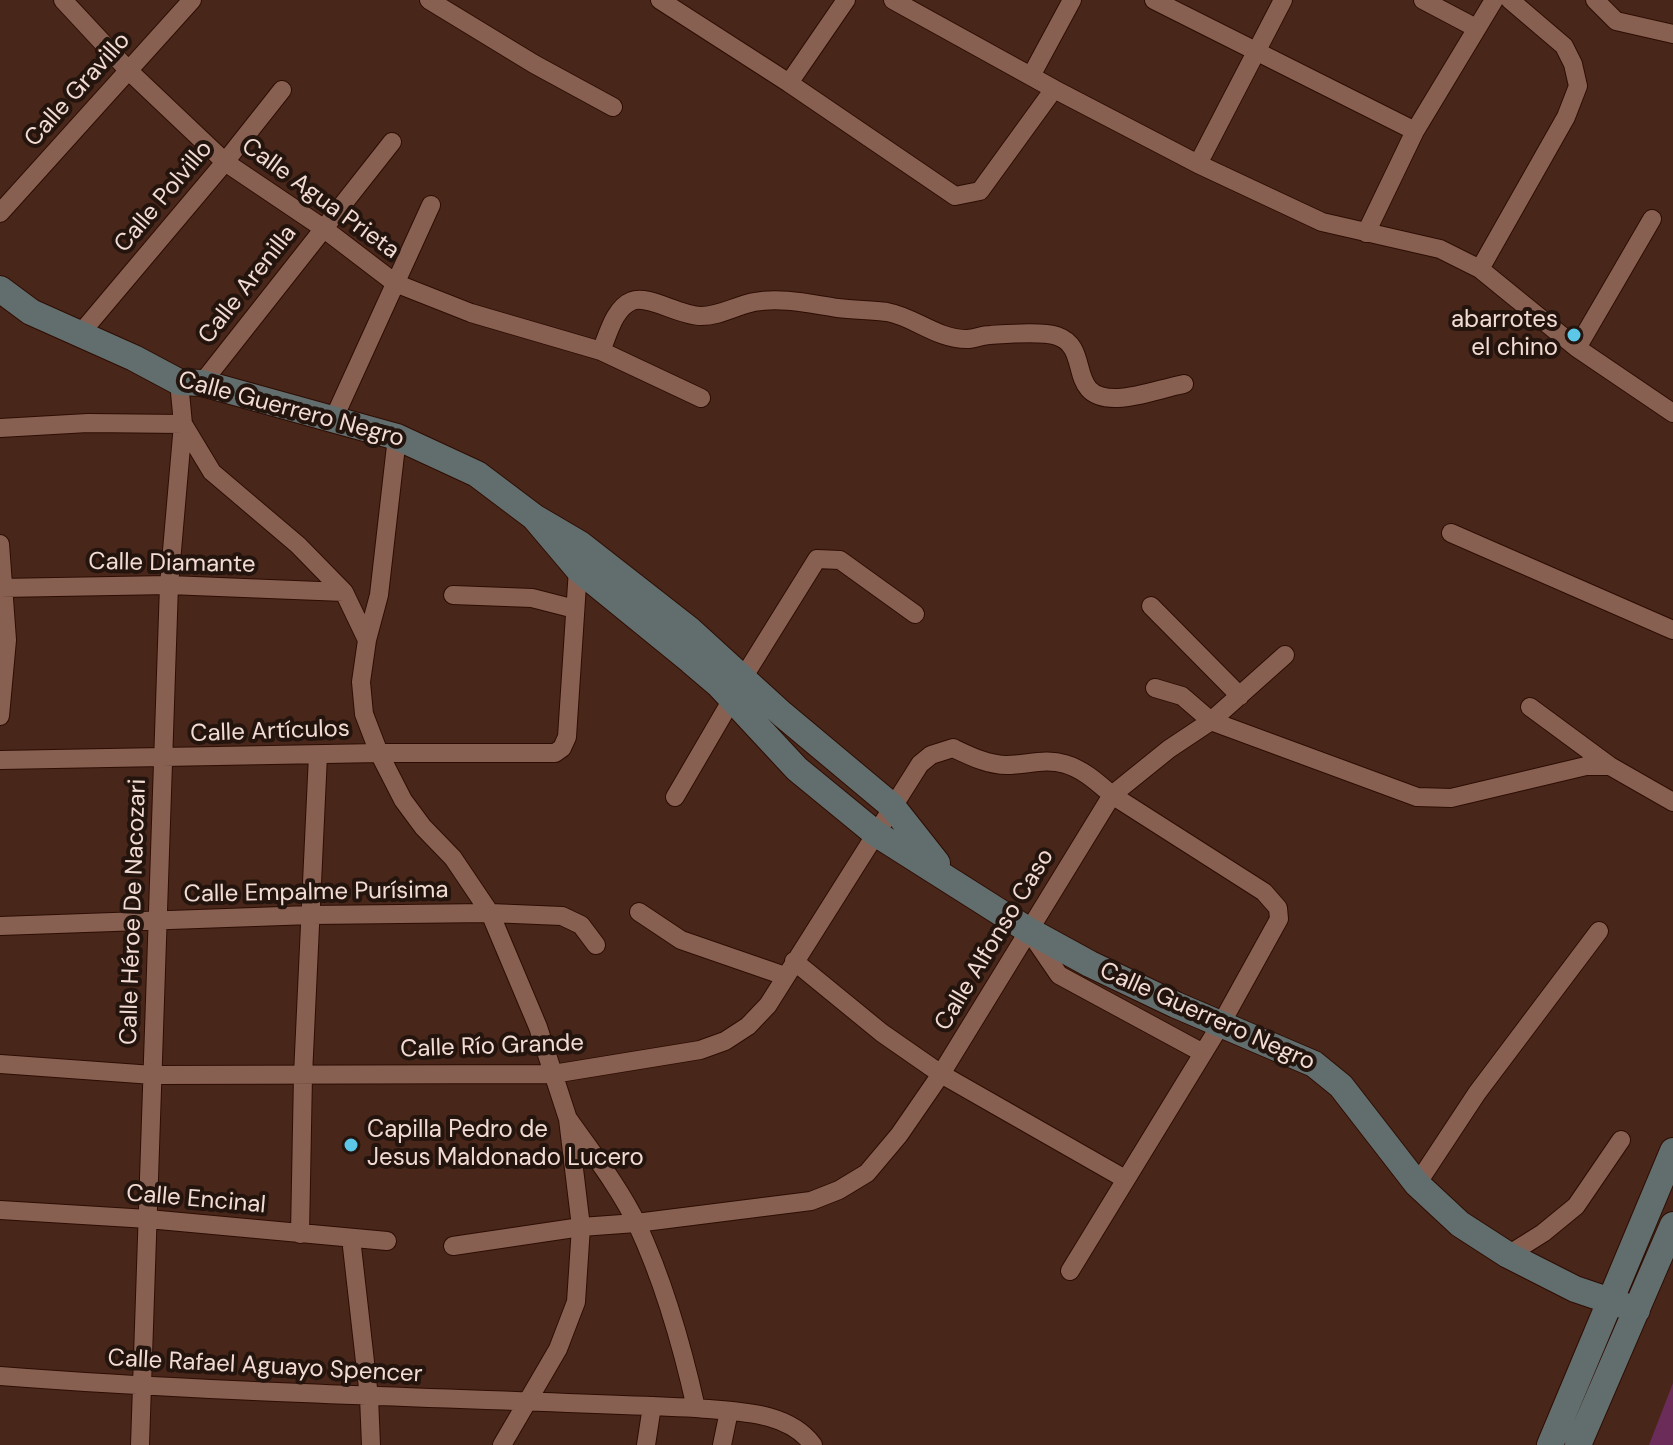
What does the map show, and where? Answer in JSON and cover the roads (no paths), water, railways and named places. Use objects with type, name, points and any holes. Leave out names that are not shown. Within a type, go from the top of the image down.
[{"type":"street","name":"Calle Agua Prieta","points":[[63,0],[129,71],[225,162],[323,228],[395,283],[471,313],[601,351],[701,398]]},
{"type":"street","name":"Calle Gravillo","points":[[0,213],[192,0]]},
{"type":"street","points":[[429,0],[534,64],[613,107]]},
{"type":"street","points":[[660,0],[955,196],[980,191],[1054,89]]},
{"type":"street","points":[[789,83],[846,0]]},
{"type":"street","points":[[893,0],[1198,164],[1322,222],[1440,249],[1480,269],[1577,348],[1673,413]]},
{"type":"street","points":[[1031,76],[1072,0]]},
{"type":"street","points":[[1154,0],[1415,131]]},
{"type":"street","points":[[1198,164],[1283,0]]},
{"type":"street","points":[[1423,0],[1476,28]]},
{"type":"street","points":[[1366,233],[1415,131],[1494,0]]},
{"type":"street","points":[[1480,269],[1566,117],[1578,86],[1573,64],[1564,46],[1510,0]]},
{"type":"street","points":[[1595,0],[1616,21],[1673,34]]},
{"type":"street","name":"Calle Polvillo","points":[[80,334],[282,90]]},
{"type":"street","name":"Calle Arenilla","points":[[190,383],[392,142]]},
{"type":"street","points":[[334,418],[431,205]]},
{"type":"street","points":[[1577,348],[1652,219]]},
{"type":"street","name":"Calle Guerrero Negro","points":[[0,289],[31,312],[190,383],[334,418],[397,437],[477,474],[637,587],[737,690],[797,769],[875,833],[1028,930],[1090,964],[1297,1055],[1325,1071],[1341,1086],[1417,1184],[1460,1224],[1508,1255],[1575,1289],[1637,1310]]},
{"type":"street","points":[[601,351],[622,306],[635,299],[647,300],[679,314],[697,316],[710,316],[753,303],[800,301],[890,313],[944,336],[969,339],[988,335],[1054,335],[1068,341],[1076,351],[1078,371],[1087,388],[1101,396],[1119,398],[1184,384]]},
{"type":"street","name":"Calle Héroe De Nacozari","points":[[140,1445],[169,585],[183,424],[190,383]]},
{"type":"street","points":[[0,428],[88,423],[183,424],[212,472],[298,545],[344,592],[367,640]]},
{"type":"street","points":[[397,437],[379,595],[367,640],[361,682],[364,714],[379,753],[403,800],[423,827],[453,858],[490,913],[538,1027],[568,1119],[581,1227],[576,1302],[558,1349],[502,1445]]},
{"type":"street","name":"Calle Guerrero Negro","points":[[534,517],[578,569],[718,684],[737,690],[782,714],[892,806],[950,879]]},
{"type":"street","points":[[1451,533],[1673,630]]},
{"type":"street","points":[[0,544],[7,640],[0,716]]},
{"type":"street","points":[[675,797],[817,559],[840,560],[915,614]]},
{"type":"street","points":[[453,595],[532,598],[575,609],[578,569]]},
{"type":"street","name":"Calle Diamante","points":[[2,588],[169,585],[344,592]]},
{"type":"street","points":[[1151,606],[1240,696]]},
{"type":"street","name":"Calle Artículos","points":[[0,760],[555,753],[562,748],[567,737],[575,609]]},
{"type":"street","name":"Calle Alfonso Caso","points":[[453,1246],[581,1227],[811,1201],[839,1190],[867,1173],[899,1135],[941,1074],[1112,795],[1169,749],[1211,721],[1285,655]]},
{"type":"street","points":[[1155,688],[1182,696],[1211,721],[1417,797],[1451,798],[1586,766],[1610,766]]},
{"type":"street","points":[[1530,707],[1610,766],[1673,802]]},
{"type":"street","name":"Calle Río Grande","points":[[0,1064],[153,1075],[553,1074],[700,1050],[725,1041],[748,1026],[768,1005],[920,764],[931,755],[953,748],[976,759],[1006,765],[1047,761],[1062,763],[1095,780],[1112,795],[1264,892],[1278,908],[1279,919],[1221,1024]]},
{"type":"street","points":[[300,1234],[303,1075],[318,755]]},
{"type":"street","points":[[639,912],[681,940],[789,969],[941,1074],[1125,1179]]},
{"type":"street","name":"Calle Empalme Purísima","points":[[0,926],[311,915],[490,913],[562,916],[581,925],[596,945]]},
{"type":"street","points":[[1028,930],[1059,975],[1203,1053]]},
{"type":"street","points":[[1417,1184],[1477,1093],[1599,931]]},
{"type":"street","points":[[1070,1271],[1221,1024]]},
{"type":"street","points":[[568,1119],[605,1170],[636,1223],[671,1315],[696,1408]]},
{"type":"street","points":[[1508,1255],[1543,1233],[1576,1206],[1621,1140]]},
{"type":"street","points":[[1550,1445],[1673,1151]]},
{"type":"street","name":"Calle Encinal","points":[[0,1210],[148,1219],[387,1241]]},
{"type":"street","points":[[1578,1445],[1673,1225]]},
{"type":"street","points":[[351,1238],[369,1397],[371,1445]]},
{"type":"street","name":"Calle Rafael Aguayo Spencer","points":[[0,1376],[141,1387],[696,1408],[766,1416],[785,1422],[813,1445]]},
{"type":"street","points":[[646,1445],[652,1406]]},
{"type":"street","points":[[722,1445],[729,1411]]},
{"type":"place","name":"abarrotes el chino","points":[[1574,335]]},
{"type":"place","name":"Capilla Pedro de Jesus Maldonado Lucero","points":[[351,1145]]}]
